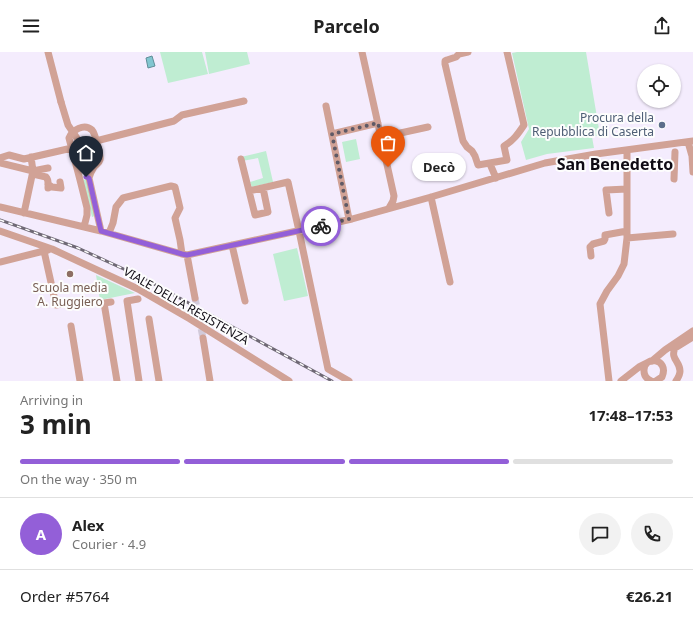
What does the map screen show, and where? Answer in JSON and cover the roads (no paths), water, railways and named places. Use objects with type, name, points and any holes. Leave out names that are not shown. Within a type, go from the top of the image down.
[{"type":"street","points":[[48,52],[68,125],[85,150],[90,163],[89,178],[101,231]]},
{"type":"street","points":[[362,52],[394,196],[389,208]]},
{"type":"street","points":[[468,52],[459,54],[456,57],[447,60],[445,64],[463,141],[467,148],[472,151],[478,165],[507,160],[504,146],[518,136],[524,125],[508,52]]},
{"type":"street","points":[[96,141],[174,121],[182,115],[244,101]]},
{"type":"street","points":[[326,106],[349,219]]},
{"type":"street","points":[[332,134],[378,123]]},
{"type":"street","points":[[382,137],[428,127]]},
{"type":"street","points":[[84,227],[87,208],[69,138],[71,133],[80,128],[87,128],[92,130],[94,133],[100,160],[98,163],[90,163]]},
{"type":"street","points":[[0,207],[109,233],[185,255],[349,219],[431,197],[545,163],[627,150],[674,147],[690,141],[693,172]]},
{"type":"street","points":[[674,147],[674,179]]},
{"type":"street","points":[[0,158],[9,155],[24,159],[72,148]]},
{"type":"street","points":[[609,381],[600,304],[606,291],[618,276],[624,264],[627,235],[627,150]]},
{"type":"street","points":[[24,213],[33,172],[31,157]]},
{"type":"street","points":[[241,159],[255,215],[268,212],[263,188]]},
{"type":"street","points":[[0,163],[46,177],[48,186],[61,188],[60,182]]},
{"type":"street","points":[[80,180],[90,163]]},
{"type":"street","points":[[490,164],[496,178]]},
{"type":"street","points":[[33,172],[48,168]]},
{"type":"street","points":[[80,180],[84,177],[89,178]]},
{"type":"street","points":[[249,191],[288,182],[328,369],[349,381]]},
{"type":"street","points":[[109,233],[116,207],[123,198],[171,186],[175,187],[180,208],[175,218],[195,298]]},
{"type":"street","points":[[609,213],[606,190],[627,189]]},
{"type":"street","points":[[394,196],[399,202],[404,204]]},
{"type":"street","points":[[431,197],[450,282]]},
{"type":"street","name":"VIALE DELLA RESISTENZA","points":[[0,232],[52,249],[138,289],[190,318],[289,381]]},
{"type":"street","points":[[591,256],[591,246],[604,241],[605,235],[673,234]]},
{"type":"street","points":[[232,245],[245,301]]},
{"type":"street","points":[[0,262],[52,249]]},
{"type":"street","points":[[44,251],[56,305],[66,303]]},
{"type":"street","points":[[138,299],[127,301],[140,381]]},
{"type":"street","points":[[111,302],[104,303],[117,381]]},
{"type":"street","points":[[149,319],[160,381]]},
{"type":"street","points":[[71,326],[80,381]]},
{"type":"street","points":[[621,381],[639,367],[649,362],[693,331]]},
{"type":"street","points":[[656,381],[662,377],[671,377],[680,373],[673,355],[674,351],[676,348],[693,337]]},
{"type":"street","points":[[204,338],[210,381]]},
{"type":"street","points":[[662,364],[664,355],[673,344]]},
{"type":"street","points":[[651,381],[646,378],[644,373],[644,368],[649,362],[657,361],[662,364],[671,377]]},
{"type":"water","points":[[152,56],[155,66],[148,68],[146,58]]},
{"type":"tunnel","points":[[195,298],[203,338]]},
{"type":"railway","points":[[0,220],[78,248],[141,277],[332,381]]},
{"type":"place","name":"Procura della Repubblica di Caserta","points":[[662,125]]},
{"type":"place","name":"Decò","points":[[388,167]]},
{"type":"place","name":"Scuola media A. Ruggiero","points":[[70,274]]},
{"type":"district","name":"San Benedetto","points":[[615,164]]}]
